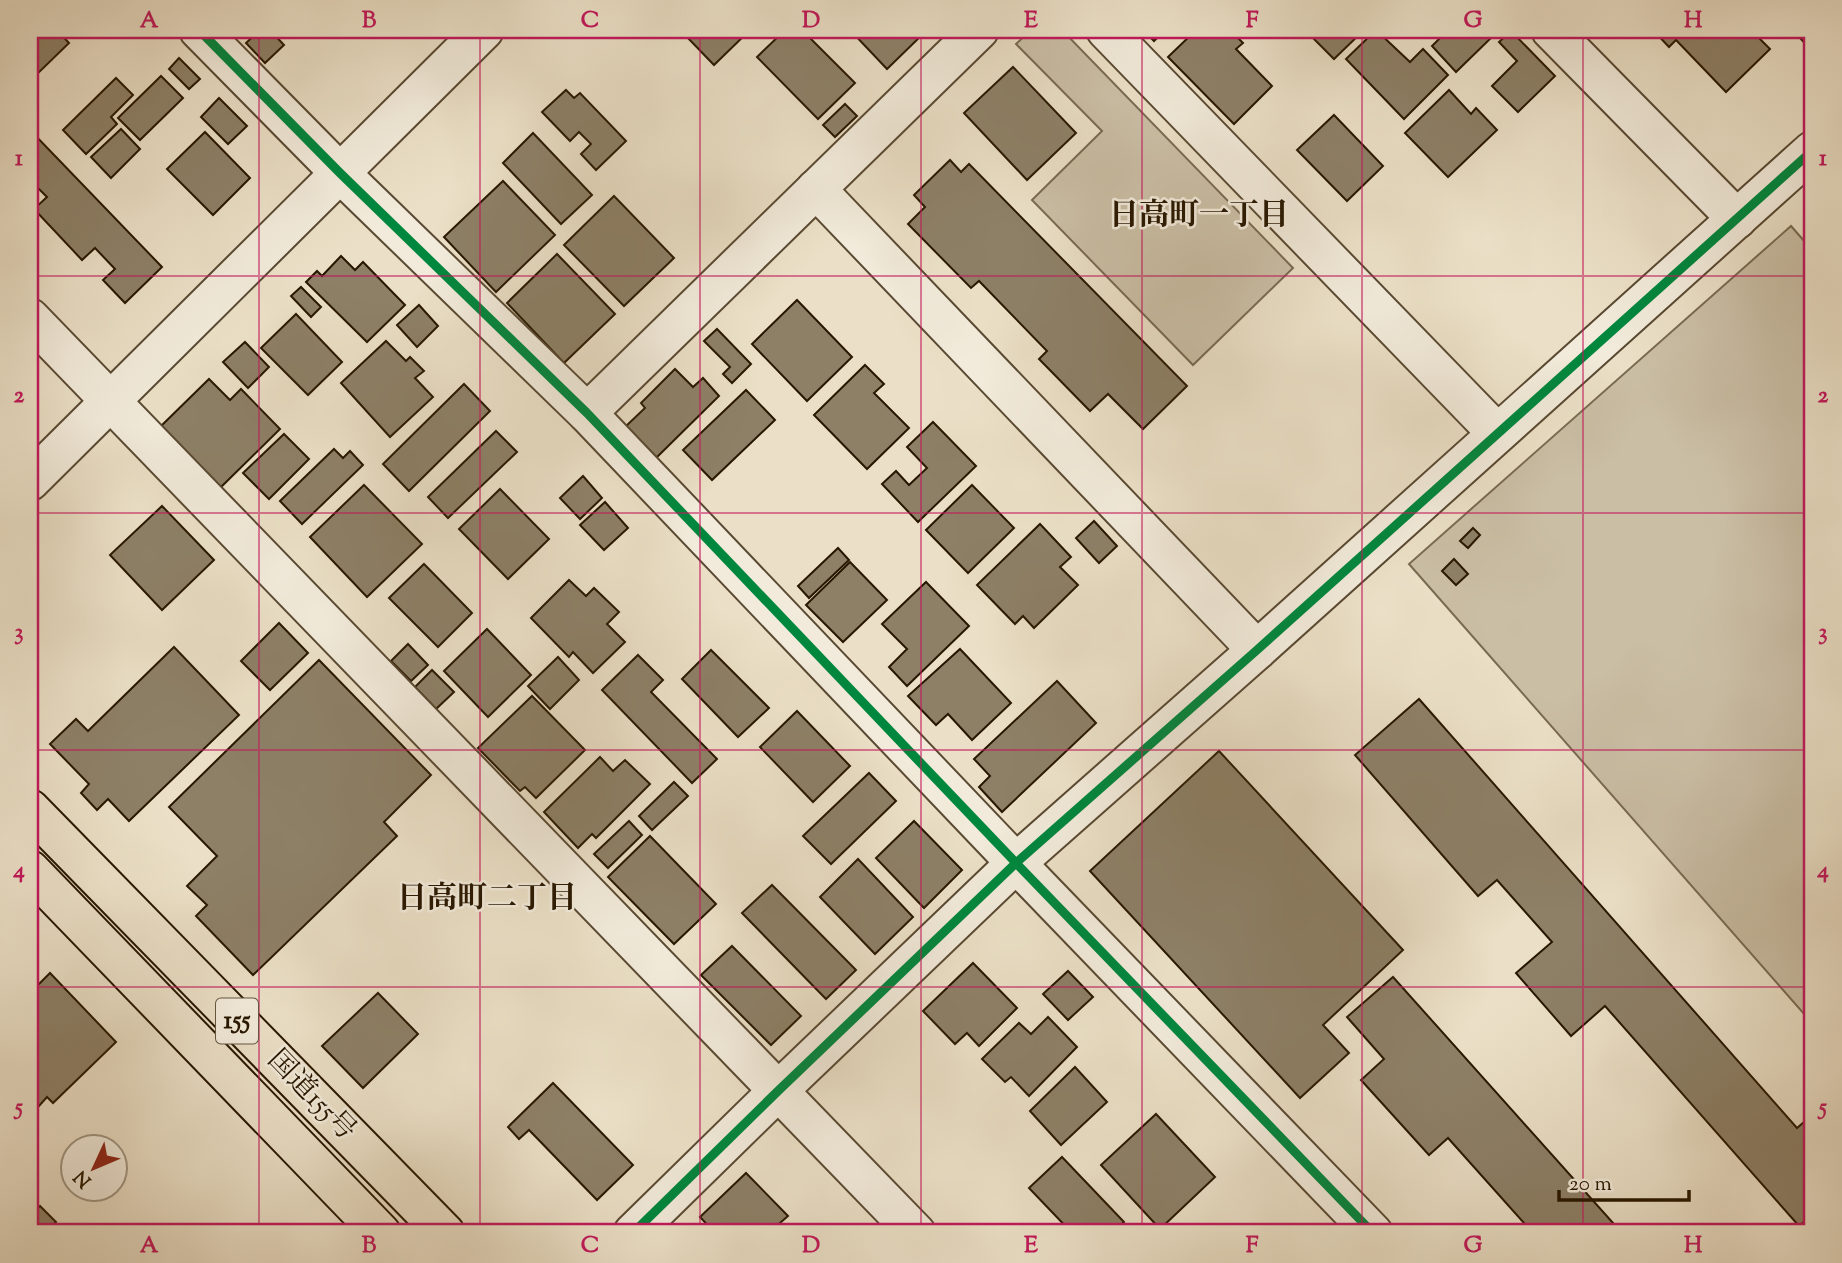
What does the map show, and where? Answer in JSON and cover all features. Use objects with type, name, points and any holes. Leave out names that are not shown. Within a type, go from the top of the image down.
[{"type":"highway","name":"国道155号","points":[[30,809],[445,1233]]},
{"type":"highway","name":"国道155号","points":[[30,870],[381,1233]]},
{"type":"street","points":[[198,30],[340,173],[587,413],[1373,1233]]},
{"type":"street","points":[[30,481],[485,30]]},
{"type":"street","points":[[587,413],[979,30]]},
{"type":"street","points":[[1107,30],[1497,433]]},
{"type":"street","points":[[1551,30],[1737,219]]},
{"type":"street","points":[[634,1233],[1016,863],[1258,650],[1812,151]]},
{"type":"street","points":[[816,188],[1258,650]]},
{"type":"street","points":[[30,318],[916,1233]]},
{"type":"shaded area","points":[[1031,30],[1062,30],[1293,268],[1193,365],[1032,200],[1102,131],[1016,44]]},
{"type":"shaded area","points":[[1791,226],[1812,250],[1812,1023],[1409,564]]},
{"type":"building","points":[[30,30],[57,30],[69,43],[30,81]]},
{"type":"building","points":[[260,30],[270,30],[284,45],[265,63],[246,43]]},
{"type":"building","points":[[690,30],[750,30],[714,65],[685,35]]},
{"type":"building","points":[[785,30],[802,30],[855,83],[818,119],[757,57]]},
{"type":"building","points":[[850,30],[921,30],[924,33],[887,69]]},
{"type":"building","points":[[1143,30],[1165,30],[1154,41]]},
{"type":"building","points":[[1196,30],[1230,30],[1243,43],[1236,49],[1272,86],[1234,124],[1168,57]]},
{"type":"building","points":[[1305,30],[1364,30],[1334,59]]},
{"type":"building","points":[[1376,30],[1410,62],[1423,49],[1448,75],[1404,119],[1346,59]]},
{"type":"building","points":[[1448,30],[1489,30],[1494,35],[1456,72],[1432,46]]},
{"type":"building","points":[[1653,30],[1751,30],[1770,49],[1726,92],[1676,40],[1669,47]]},
{"type":"building","points":[[1808,30],[1812,30],[1812,51],[1800,38]]},
{"type":"building","points":[[1511,31],[1555,76],[1518,112],[1492,86],[1517,61],[1499,42]]},
{"type":"building","points":[[179,58],[200,79],[189,89],[169,69]]},
{"type":"building","points":[[1013,67],[1076,133],[1027,180],[964,113]]},
{"type":"building","points":[[161,76],[183,98],[140,140],[118,118]]},
{"type":"building","points":[[116,78],[133,95],[111,117],[117,124],[86,154],[63,130]]},
{"type":"building","points":[[566,90],[574,98],[580,93],[626,141],[596,170],[581,154],[591,144],[579,132],[570,141],[542,112]]},
{"type":"building","points":[[1449,90],[1471,114],[1476,108],[1497,130],[1448,177],[1405,133]]},
{"type":"building","points":[[219,98],[247,126],[228,144],[201,117]]},
{"type":"building","points":[[845,104],[857,116],[835,137],[823,125]]},
{"type":"building","points":[[1334,115],[1383,166],[1347,201],[1297,150]]},
{"type":"building","points":[[121,129],[140,149],[111,178],[91,157]]},
{"type":"building","points":[[30,130],[162,267],[125,303],[103,280],[115,269],[95,248],[82,260],[34,209],[47,197],[30,180]]},
{"type":"building","points":[[205,132],[250,178],[213,215],[167,169]]},
{"type":"building","points":[[533,133],[592,195],[561,224],[503,163]]},
{"type":"building","points":[[950,160],[961,172],[969,164],[1187,386],[1143,429],[1108,394],[1090,411],[1039,359],[1047,351],[979,281],[971,288],[908,224],[925,207],[914,195]]},
{"type":"building","points":[[503,181],[555,235],[496,292],[444,237]]},
{"type":"building","points":[[614,196],[674,258],[624,306],[564,245]]},
{"type":"building","points":[[557,254],[615,314],[564,363],[507,303]]},
{"type":"building","points":[[341,256],[355,270],[363,262],[405,305],[367,342],[306,282],[317,271],[322,276]]},
{"type":"building","points":[[301,287],[321,307],[311,317],[291,296]]},
{"type":"building","points":[[797,300],[852,357],[807,401],[752,344]]},
{"type":"building","points":[[419,305],[438,326],[417,347],[397,325]]},
{"type":"building","points":[[296,314],[342,362],[308,395],[261,348]]},
{"type":"building","points":[[717,329],[751,364],[732,383],[723,374],[730,367],[704,341]]},
{"type":"building","points":[[386,341],[406,361],[410,357],[424,371],[415,378],[433,397],[390,437],[341,383]]},
{"type":"building","points":[[245,342],[269,367],[248,388],[223,362]]},
{"type":"building","points":[[865,365],[884,384],[874,393],[909,428],[867,469],[814,415]]},
{"type":"building","points":[[675,369],[693,387],[703,378],[719,396],[655,459],[624,428],[645,408],[641,403]]},
{"type":"building","points":[[209,379],[230,400],[241,389],[280,429],[219,489],[159,428]]},
{"type":"building","points":[[464,384],[490,411],[409,491],[383,464]]},
{"type":"building","points":[[746,390],[775,420],[712,480],[683,450]]},
{"type":"building","points":[[933,422],[976,466],[918,522],[882,484],[896,471],[909,485],[927,468],[907,447]]},
{"type":"building","points":[[496,431],[517,452],[448,518],[428,497]]},
{"type":"building","points":[[284,434],[309,459],[269,499],[243,473]]},
{"type":"building","points":[[334,449],[343,458],[350,451],[363,465],[302,524],[280,501]]},
{"type":"building","points":[[583,476],[602,498],[580,519],[560,498]]},
{"type":"building","points":[[364,485],[422,544],[367,597],[310,537]]},
{"type":"building","points":[[972,485],[1014,528],[968,573],[926,530]]},
{"type":"building","points":[[500,489],[549,539],[508,579],[459,529]]},
{"type":"building","points":[[605,502],[628,528],[604,550],[580,525]]},
{"type":"building","points":[[162,506],[214,560],[162,610],[110,555]]},
{"type":"building","points":[[1094,521],[1117,546],[1099,563],[1076,538]]},
{"type":"building","points":[[1040,524],[1071,557],[1060,567],[1078,585],[1034,628],[1023,616],[1015,624],[977,585]]},
{"type":"building","points":[[1473,528],[1480,535],[1468,548],[1460,541]]},
{"type":"building","points":[[838,548],[849,560],[809,598],[798,586]]},
{"type":"building","points":[[1454,559],[1468,574],[1456,585],[1442,571]]},
{"type":"building","points":[[850,562],[887,600],[843,642],[806,605]]},
{"type":"building","points":[[424,564],[472,613],[438,647],[389,598]]},
{"type":"building","points":[[569,580],[586,596],[594,588],[619,612],[607,624],[625,642],[593,673],[573,652],[569,657],[531,618]]},
{"type":"building","points":[[926,582],[969,626],[907,686],[889,667],[907,649],[882,624]]},
{"type":"building","points":[[279,623],[308,653],[270,690],[241,661]]},
{"type":"building","points":[[487,629],[531,675],[488,717],[444,671]]},
{"type":"building","points":[[408,644],[428,665],[411,681],[391,661]]},
{"type":"building","points":[[174,647],[239,715],[129,821],[108,799],[97,810],[81,793],[89,784],[50,744],[76,719],[88,731]]},
{"type":"building","points":[[960,649],[1011,703],[972,740],[948,714],[936,725],[908,696]]},
{"type":"building","points":[[711,650],[769,708],[738,737],[682,679]]},
{"type":"building","points":[[638,655],[663,680],[651,692],[717,759],[692,783],[602,690]]},
{"type":"building","points":[[558,657],[579,680],[550,709],[528,686]]},
{"type":"building","points":[[319,660],[431,775],[384,822],[397,836],[253,975],[196,916],[207,905],[187,886],[217,856],[169,807]]},
{"type":"building","points":[[432,670],[454,692],[436,709],[415,687]]},
{"type":"building","points":[[1057,681],[1096,723],[1002,812],[979,787],[990,776],[974,759]]},
{"type":"building","points":[[532,696],[585,750],[536,798],[525,787],[520,791],[478,748]]},
{"type":"building","points":[[1419,699],[1797,1128],[1812,1115],[1812,1215],[1799,1226],[1605,1006],[1571,1036],[1516,973],[1552,942],[1497,880],[1478,896],[1355,755]]},
{"type":"building","points":[[797,711],[850,766],[813,802],[760,747]]},
{"type":"building","points":[[1219,751],[1403,950],[1323,1025],[1349,1053],[1300,1098],[1090,871]]},
{"type":"building","points":[[600,757],[613,771],[625,760],[650,784],[596,838],[592,834],[578,848],[544,812]]},
{"type":"building","points":[[869,773],[896,801],[831,864],[803,836]]},
{"type":"building","points":[[674,782],[688,796],[652,830],[639,816]]},
{"type":"building","points":[[629,821],[642,835],[608,868],[594,854]]},
{"type":"building","points":[[914,821],[962,870],[924,908],[876,858]]},
{"type":"building","points":[[650,836],[716,904],[674,944],[608,877]]},
{"type":"building","points":[[858,859],[913,917],[875,954],[820,897]]},
{"type":"building","points":[[772,885],[856,970],[826,999],[742,913]]},
{"type":"building","points":[[732,946],[801,1016],[771,1045],[701,975]]},
{"type":"building","points":[[973,963],[1017,1008],[979,1046],[967,1033],[955,1044],[923,1011]]},
{"type":"building","points":[[1068,971],[1093,997],[1068,1020],[1043,994]]},
{"type":"building","points":[[50,973],[116,1042],[53,1103],[47,1097],[39,1106],[30,1096],[30,984],[34,989]]},
{"type":"building","points":[[1393,977],[1622,1233],[1530,1233],[1532,1232],[1448,1138],[1429,1155],[1361,1080],[1384,1059],[1347,1017]]},
{"type":"building","points":[[378,993],[418,1034],[363,1088],[322,1046]]},
{"type":"building","points":[[1048,1017],[1077,1047],[1029,1096],[1011,1077],[1005,1082],[982,1059],[1019,1023],[1031,1034]]},
{"type":"building","points":[[1075,1067],[1107,1102],[1061,1145],[1030,1111]]},
{"type":"building","points":[[553,1083],[633,1165],[597,1200],[529,1130],[519,1139],[508,1127]]},
{"type":"building","points":[[1156,1114],[1215,1177],[1160,1229],[1101,1165]]},
{"type":"building","points":[[1062,1157],[1124,1222],[1112,1233],[1072,1233],[1029,1188]]},
{"type":"building","points":[[746,1173],[788,1216],[780,1223],[790,1233],[715,1233],[700,1217]]},
{"type":"building","points":[[40,1206],[56,1222],[44,1233],[30,1233],[30,1216]]},
{"type":"cycle path","points":[[199,30],[340,173],[587,413],[1373,1233]]},
{"type":"cycle path","points":[[633,1233],[1016,863],[1812,151]]},
{"type":"district","name":"日高町一丁目","points":[[1199,216]]},
{"type":"district","name":"日高町二丁目","points":[[487,899]]}]
